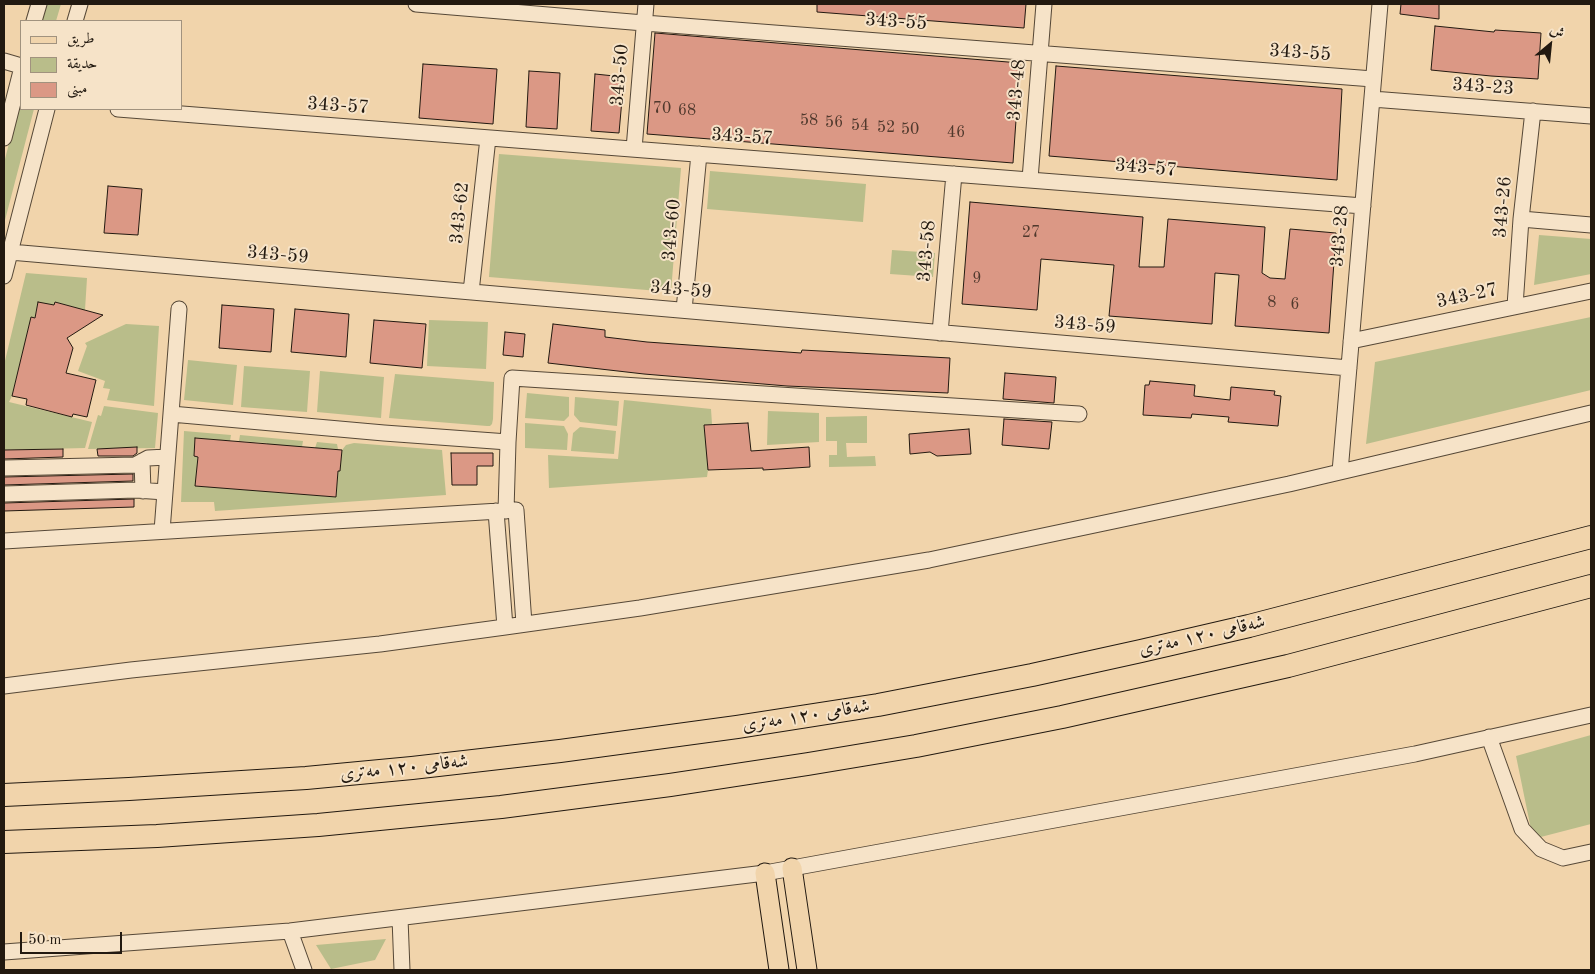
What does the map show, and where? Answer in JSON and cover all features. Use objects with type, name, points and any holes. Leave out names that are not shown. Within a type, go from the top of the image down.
[{"type":"highway","name":"شەقامی ١٢٠ مەتری","points":[[4,795],[306,778],[412,768],[560,752],[850,709],[1032,675],[1249,626],[1591,537]]},
{"type":"highway","points":[[4,842],[156,836],[444,813],[660,787],[808,764],[916,746],[1062,717],[1288,666],[1591,586]]},
{"type":"main road","points":[[792,868],[807,970]]},
{"type":"main road","points":[[765,873],[779,970]]},
{"type":"street","points":[[34,20],[39,4]]},
{"type":"street","points":[[75,20],[80,4]]},
{"type":"street","name":"343-55","points":[[416,4],[1374,79]]},
{"type":"street","name":"343-50","points":[[634,149],[646,4]]},
{"type":"street","name":"343-48","points":[[1030,179],[1044,4]]},
{"type":"street","name":"343-28","points":[[1340,472],[1380,4]]},
{"type":"street","points":[[4,61],[20,66]]},
{"type":"street","points":[[4,138],[20,75]]},
{"type":"street","name":"343-23","points":[[1372,99],[1591,116]]},
{"type":"street","points":[[4,276],[48,110]]},
{"type":"street","name":"343-57","points":[[131,110],[1363,206]]},
{"type":"street","name":"343-26","points":[[1515,306],[1520,220],[1532,111]]},
{"type":"street","name":"343-62","points":[[471,292],[488,138]]},
{"type":"street","name":"343-60","points":[[684,310],[699,154]]},
{"type":"street","name":"343-58","points":[[940,332],[954,174]]},
{"type":"street","points":[[1520,220],[1591,225]]},
{"type":"street","name":"343-59","points":[[10,252],[1349,368]]},
{"type":"street","name":"343-27","points":[[1351,341],[1591,291]]},
{"type":"street","points":[[162,531],[179,309]]},
{"type":"street","points":[[506,627],[506,511],[512,378],[1079,414]]},
{"type":"street","points":[[4,686],[131,670],[380,644],[506,627],[640,608],[929,560],[1340,472],[1591,413]]},
{"type":"street","points":[[171,414],[508,442]]},
{"type":"street","points":[[4,468],[135,465],[148,458],[167,457]]},
{"type":"street","points":[[142,461],[143,491]]},
{"type":"street","points":[[4,494],[136,490],[165,492]]},
{"type":"street","points":[[506,511],[524,624]]},
{"type":"street","points":[[4,541],[506,511]]},
{"type":"street","points":[[4,952],[290,931],[765,873],[1405,756],[1591,714]]},
{"type":"street","points":[[1489,737],[1522,830],[1541,849],[1563,858],[1591,852]]},
{"type":"street","points":[[400,918],[402,970]]},
{"type":"street","points":[[290,931],[304,970]]},
{"type":"green space","points":[[45,4],[61,4],[56,20],[41,20]]},
{"type":"green space","points":[[20,100],[20,110],[34,110],[4,224],[4,163]]},
{"type":"green space","points":[[499,154],[681,168],[671,292],[489,277]]},
{"type":"green space","points":[[710,171],[866,184],[863,222],[707,209]]},
{"type":"green space","points":[[1539,235],[1591,239],[1591,274],[1534,285]]},
{"type":"green space","points":[[892,250],[935,253],[933,277],[890,274]]},
{"type":"green space","points":[[26,273],[87,278],[85,310],[55,302],[54,305],[38,303],[35,317],[31,317],[9,402],[92,422],[85,448],[4,450],[4,365]]},
{"type":"green space","points":[[1591,317],[1591,390],[1366,444],[1375,362]]},
{"type":"green space","points":[[429,320],[488,322],[486,369],[427,366]]},
{"type":"green space","points":[[126,324],[159,326],[154,406],[107,400],[110,389],[103,388],[105,381],[78,371],[87,346],[85,343]]},
{"type":"green space","points":[[188,360],[237,365],[233,405],[184,400]]},
{"type":"green space","points":[[244,366],[310,371],[307,412],[241,407]]},
{"type":"green space","points":[[320,371],[384,377],[381,418],[317,412]]},
{"type":"green space","points":[[395,374],[494,382],[492,424],[487,426],[389,418]]},
{"type":"green space","points":[[527,393],[569,397],[569,416],[564,421],[525,418]]},
{"type":"green space","points":[[575,397],[619,401],[617,426],[580,422],[574,415]]},
{"type":"green space","points":[[624,400],[711,409],[712,424],[705,425],[707,477],[549,488],[548,455],[618,459]]},
{"type":"green space","points":[[104,406],[158,413],[155,448],[88,449],[98,415],[101,416]]},
{"type":"green space","points":[[768,411],[819,413],[819,442],[767,445]]},
{"type":"green space","points":[[867,416],[867,443],[846,443],[847,457],[875,456],[876,466],[829,467],[829,455],[837,455],[837,441],[826,441],[826,417]]},
{"type":"green space","points":[[525,423],[564,426],[568,434],[567,450],[525,448]]},
{"type":"green space","points":[[580,427],[616,431],[614,454],[571,451],[573,433]]},
{"type":"green space","points":[[184,431],[231,435],[230,441],[195,438],[194,456],[198,457],[196,486],[261,491],[266,464],[267,443],[239,441],[240,435],[303,441],[302,447],[272,463],[271,492],[336,497],[342,450],[346,445],[354,443],[442,450],[446,495],[215,511],[214,502],[181,502]]},
{"type":"green space","points":[[317,442],[337,444],[338,449],[315,448]]},
{"type":"green space","points":[[1591,735],[1591,824],[1533,839],[1516,756]]},
{"type":"green space","points":[[386,939],[375,960],[331,969],[316,945]]},
{"type":"building","points":[[817,4],[1026,4],[1024,28],[817,12]]},
{"type":"building","points":[[1401,4],[1439,4],[1439,19],[1400,14]]},
{"type":"building","points":[[1435,26],[1494,32],[1495,30],[1541,33],[1538,79],[1431,70]]},
{"type":"building","points":[[655,33],[1020,63],[1013,163],[647,134]]},
{"type":"building","points":[[423,64],[497,69],[493,124],[419,118]]},
{"type":"building","points":[[1056,66],[1342,89],[1337,180],[1049,156]]},
{"type":"building","points":[[529,71],[560,73],[557,129],[526,127]]},
{"type":"building","points":[[595,74],[624,77],[619,133],[591,131]]},
{"type":"building","points":[[108,186],[142,189],[138,235],[104,233]]},
{"type":"building","points":[[970,202],[1143,217],[1139,267],[1164,267],[1168,219],[1265,227],[1262,273],[1270,278],[1285,279],[1290,229],[1336,233],[1329,333],[1235,326],[1239,275],[1215,273],[1212,324],[1109,316],[1114,265],[1041,259],[1037,310],[962,304]]},
{"type":"building","points":[[38,302],[54,305],[55,302],[103,315],[67,338],[73,348],[66,373],[96,380],[87,417],[73,414],[72,417],[26,405],[27,399],[12,396],[31,317],[35,318]]},
{"type":"building","points":[[222,305],[274,309],[271,352],[219,348]]},
{"type":"building","points":[[295,309],[349,314],[346,357],[291,352]]},
{"type":"building","points":[[374,320],[426,324],[422,368],[370,363]]},
{"type":"building","points":[[553,324],[605,330],[605,337],[647,342],[801,353],[802,350],[950,358],[948,393],[787,386],[644,374],[548,363]]},
{"type":"building","points":[[505,332],[525,334],[523,357],[503,355]]},
{"type":"building","points":[[1005,373],[1056,377],[1054,403],[1003,399]]},
{"type":"building","points":[[1150,381],[1195,385],[1194,396],[1230,400],[1231,387],[1275,391],[1274,395],[1281,396],[1278,426],[1228,422],[1229,417],[1192,414],[1191,418],[1143,415],[1145,385],[1149,385]]},
{"type":"building","points":[[1004,419],[1052,422],[1049,449],[1002,445]]},
{"type":"building","points":[[748,423],[751,451],[809,447],[810,467],[763,470],[763,468],[708,470],[704,425]]},
{"type":"building","points":[[969,429],[971,454],[937,456],[930,452],[910,454],[909,434]]},
{"type":"building","points":[[195,438],[342,450],[336,497],[195,486],[198,457],[194,456]]},
{"type":"building","points":[[137,447],[137,453],[133,456],[98,456],[97,449]]},
{"type":"building","points":[[63,449],[63,457],[4,459],[4,450]]},
{"type":"building","points":[[451,453],[493,453],[493,466],[477,466],[477,485],[452,485]]},
{"type":"building","points":[[133,474],[133,481],[4,485],[4,477]]},
{"type":"building","points":[[134,499],[134,507],[4,511],[4,503]]}]
